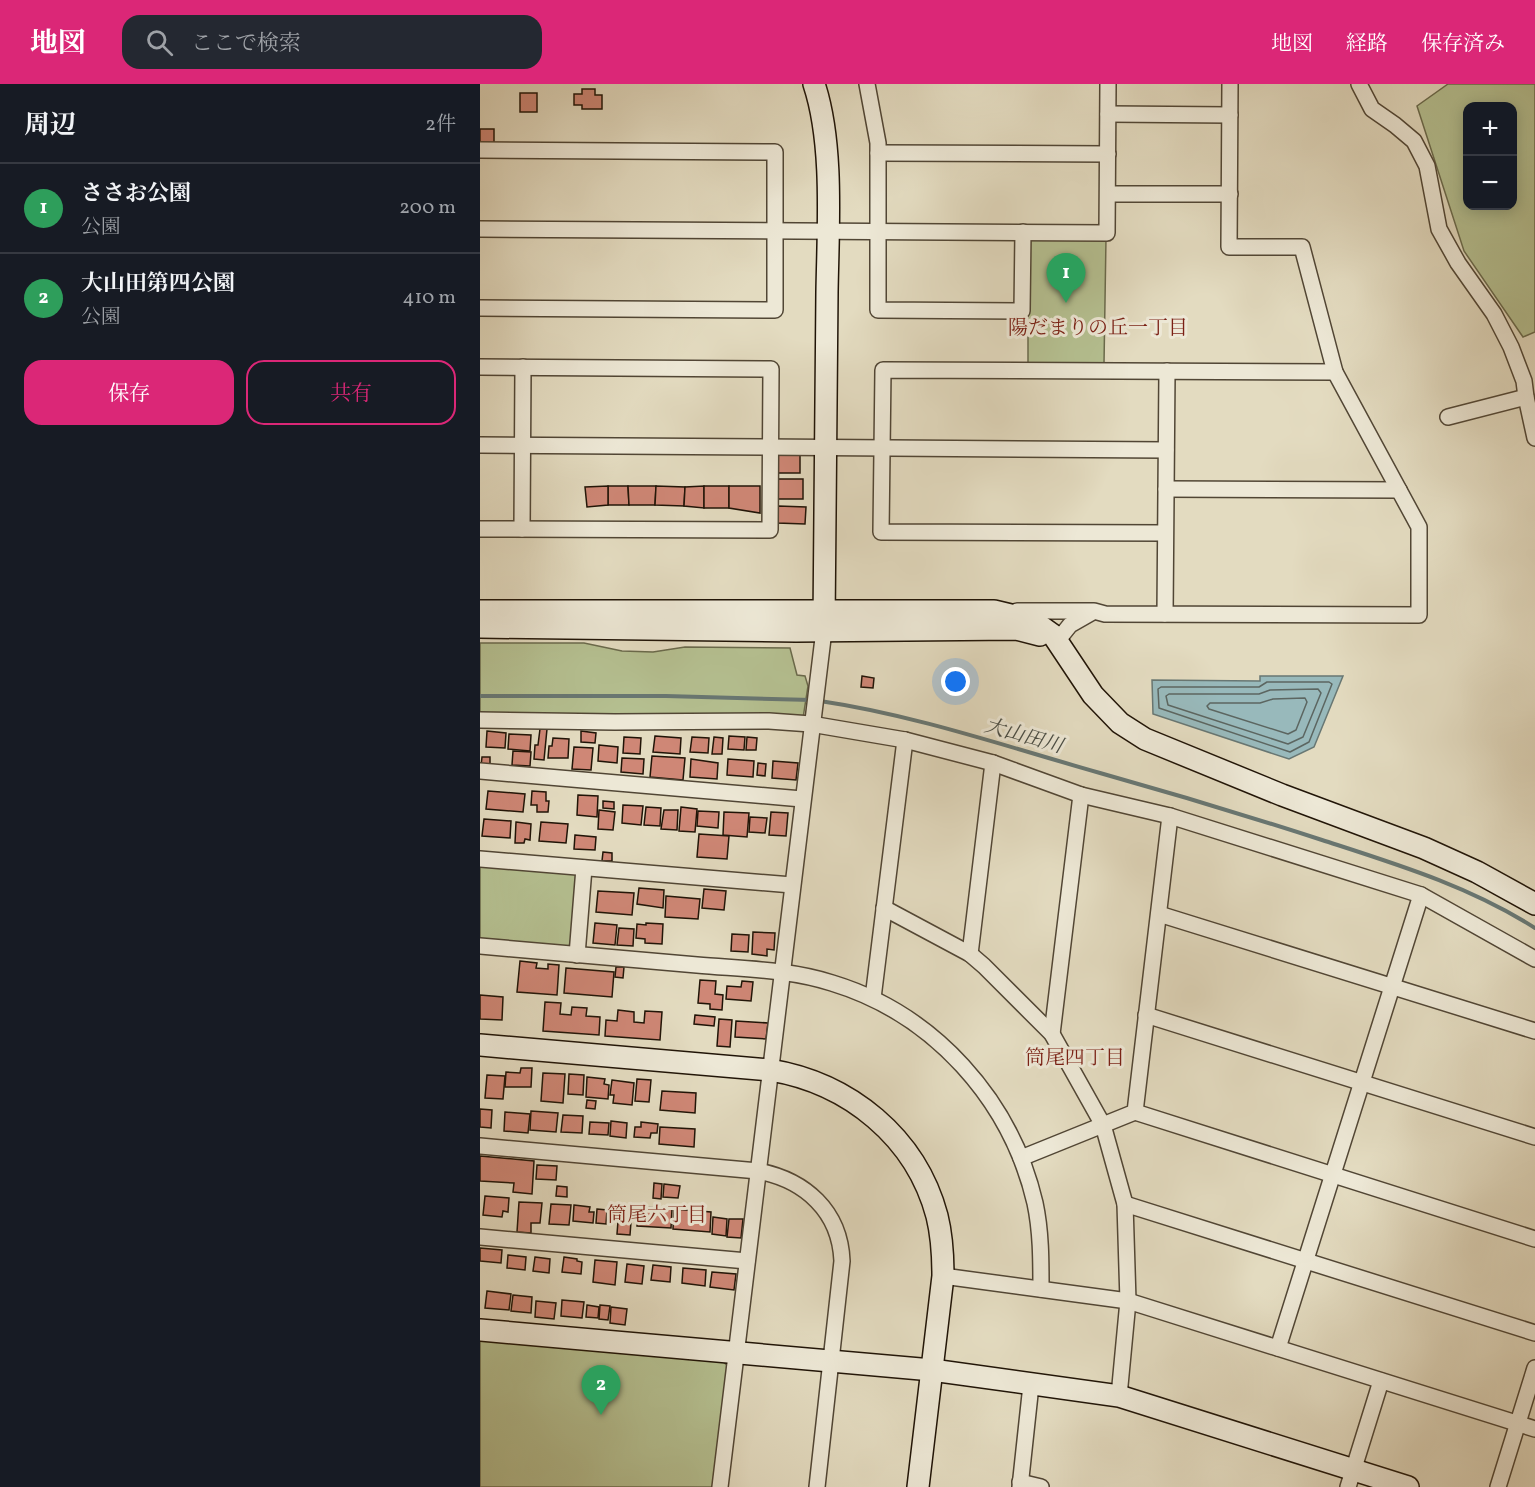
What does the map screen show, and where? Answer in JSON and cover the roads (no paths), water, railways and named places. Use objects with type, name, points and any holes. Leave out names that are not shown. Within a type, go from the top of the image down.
[{"type":"street","points":[[720,1487],[824,620],[828,231],[824,129],[814,84]]},
{"type":"street","points":[[867,84],[878,153],[878,310],[1022,311],[1023,232]]},
{"type":"street","points":[[480,229],[1107,233],[1108,84]]},
{"type":"street","points":[[480,627],[824,620],[994,611],[1094,611],[1105,614],[1419,615],[1419,528],[1335,372],[1302,247],[1229,247],[1230,84]]},
{"type":"street","points":[[1359,84],[1372,109],[1414,141],[1426,166],[1440,229],[1458,263],[1494,314],[1524,381],[1535,438]]},
{"type":"street","points":[[1108,114],[1230,115]]},
{"type":"street","points":[[480,150],[775,152],[776,231],[775,310],[480,308]]},
{"type":"street","points":[[878,153],[1108,154]]},
{"type":"street","points":[[1108,194],[1230,194]]},
{"type":"street","points":[[480,367],[771,369],[770,530],[480,529]]},
{"type":"street","points":[[522,529],[523,367]]},
{"type":"street","points":[[1165,532],[881,532],[883,370],[1113,373],[1335,372]]},
{"type":"street","points":[[1165,614],[1167,371]]},
{"type":"street","points":[[1448,417],[1526,397]]},
{"type":"street","points":[[480,446],[1166,450]]},
{"type":"street","points":[[1166,489],[1399,490]]},
{"type":"street","points":[[480,611],[796,612],[824,620],[1016,629],[1061,644]]},
{"type":"street","points":[[994,611],[1032,620],[1053,634],[1093,695],[1107,712],[1145,739],[1293,799],[1424,848],[1477,872],[1535,904]]},
{"type":"street","points":[[1061,644],[1070,625],[1094,611]]},
{"type":"street","points":[[480,720],[615,722],[727,720],[811,724],[904,740],[993,763],[1081,795],[1170,816],[1421,895],[1535,959]]},
{"type":"street","points":[[873,998],[904,740]]},
{"type":"street","points":[[970,954],[993,763]]},
{"type":"street","points":[[480,771],[802,800]]},
{"type":"street","points":[[1052,1034],[1081,795]]},
{"type":"street","points":[[1135,1112],[1170,816]]},
{"type":"street","points":[[480,859],[792,885]]},
{"type":"street","points":[[577,955],[584,868]]},
{"type":"street","points":[[1278,1348],[1421,895]]},
{"type":"street","points":[[884,908],[970,954],[1052,1034],[1103,1125],[1125,1204],[1128,1301],[1119,1396]]},
{"type":"street","points":[[1159,914],[1535,1032]]},
{"type":"street","points":[[480,946],[782,972],[832,983],[873,998],[930,1035],[963,1065],[984,1090],[998,1112],[1021,1158],[1037,1217],[1041,1288]]},
{"type":"street","points":[[1146,1015],[1535,1137]]},
{"type":"street","points":[[480,1045],[792,1073],[850,1099],[878,1119],[890,1131],[912,1160],[931,1199],[941,1234],[943,1276],[918,1487]]},
{"type":"street","points":[[1021,1158],[1135,1112],[1535,1239]]},
{"type":"street","points":[[480,1146],[759,1171],[777,1174],[791,1180],[807,1192],[828,1215],[838,1237],[842,1261],[817,1487]]},
{"type":"street","points":[[1125,1204],[1535,1333]]},
{"type":"street","points":[[480,1237],[747,1261]]},
{"type":"street","points":[[943,1276],[1128,1301],[1535,1429]]},
{"type":"street","points":[[480,1330],[932,1370],[1119,1396],[1350,1478],[1408,1487]]},
{"type":"street","points":[[1498,1487],[1535,1368]]},
{"type":"street","points":[[1350,1478],[1381,1381]]},
{"type":"street","points":[[1031,1385],[1020,1484],[1041,1487]]},
{"type":"water","points":[[1260,676],[1343,676],[1314,747],[1289,759],[1153,714],[1152,680],[1260,681]]},
{"type":"waterway","name":"大山田川","points":[[480,696],[666,696],[812,700]]},
{"type":"waterway","name":"大山田川","points":[[820,701],[891,714],[961,732],[1294,831],[1432,877],[1484,900],[1535,928]]},
{"type":"place","name":"ささお公園","points":[[1066,303]]},
{"type":"place","name":"大山田第四公園","points":[[601,1415]]},
{"type":"district","name":"陽だまりの丘一丁目","points":[[1098,327]]},
{"type":"district","name":"筒尾四丁目","points":[[1075,1057]]},
{"type":"district","name":"筒尾六丁目","points":[[657,1214]]}]
